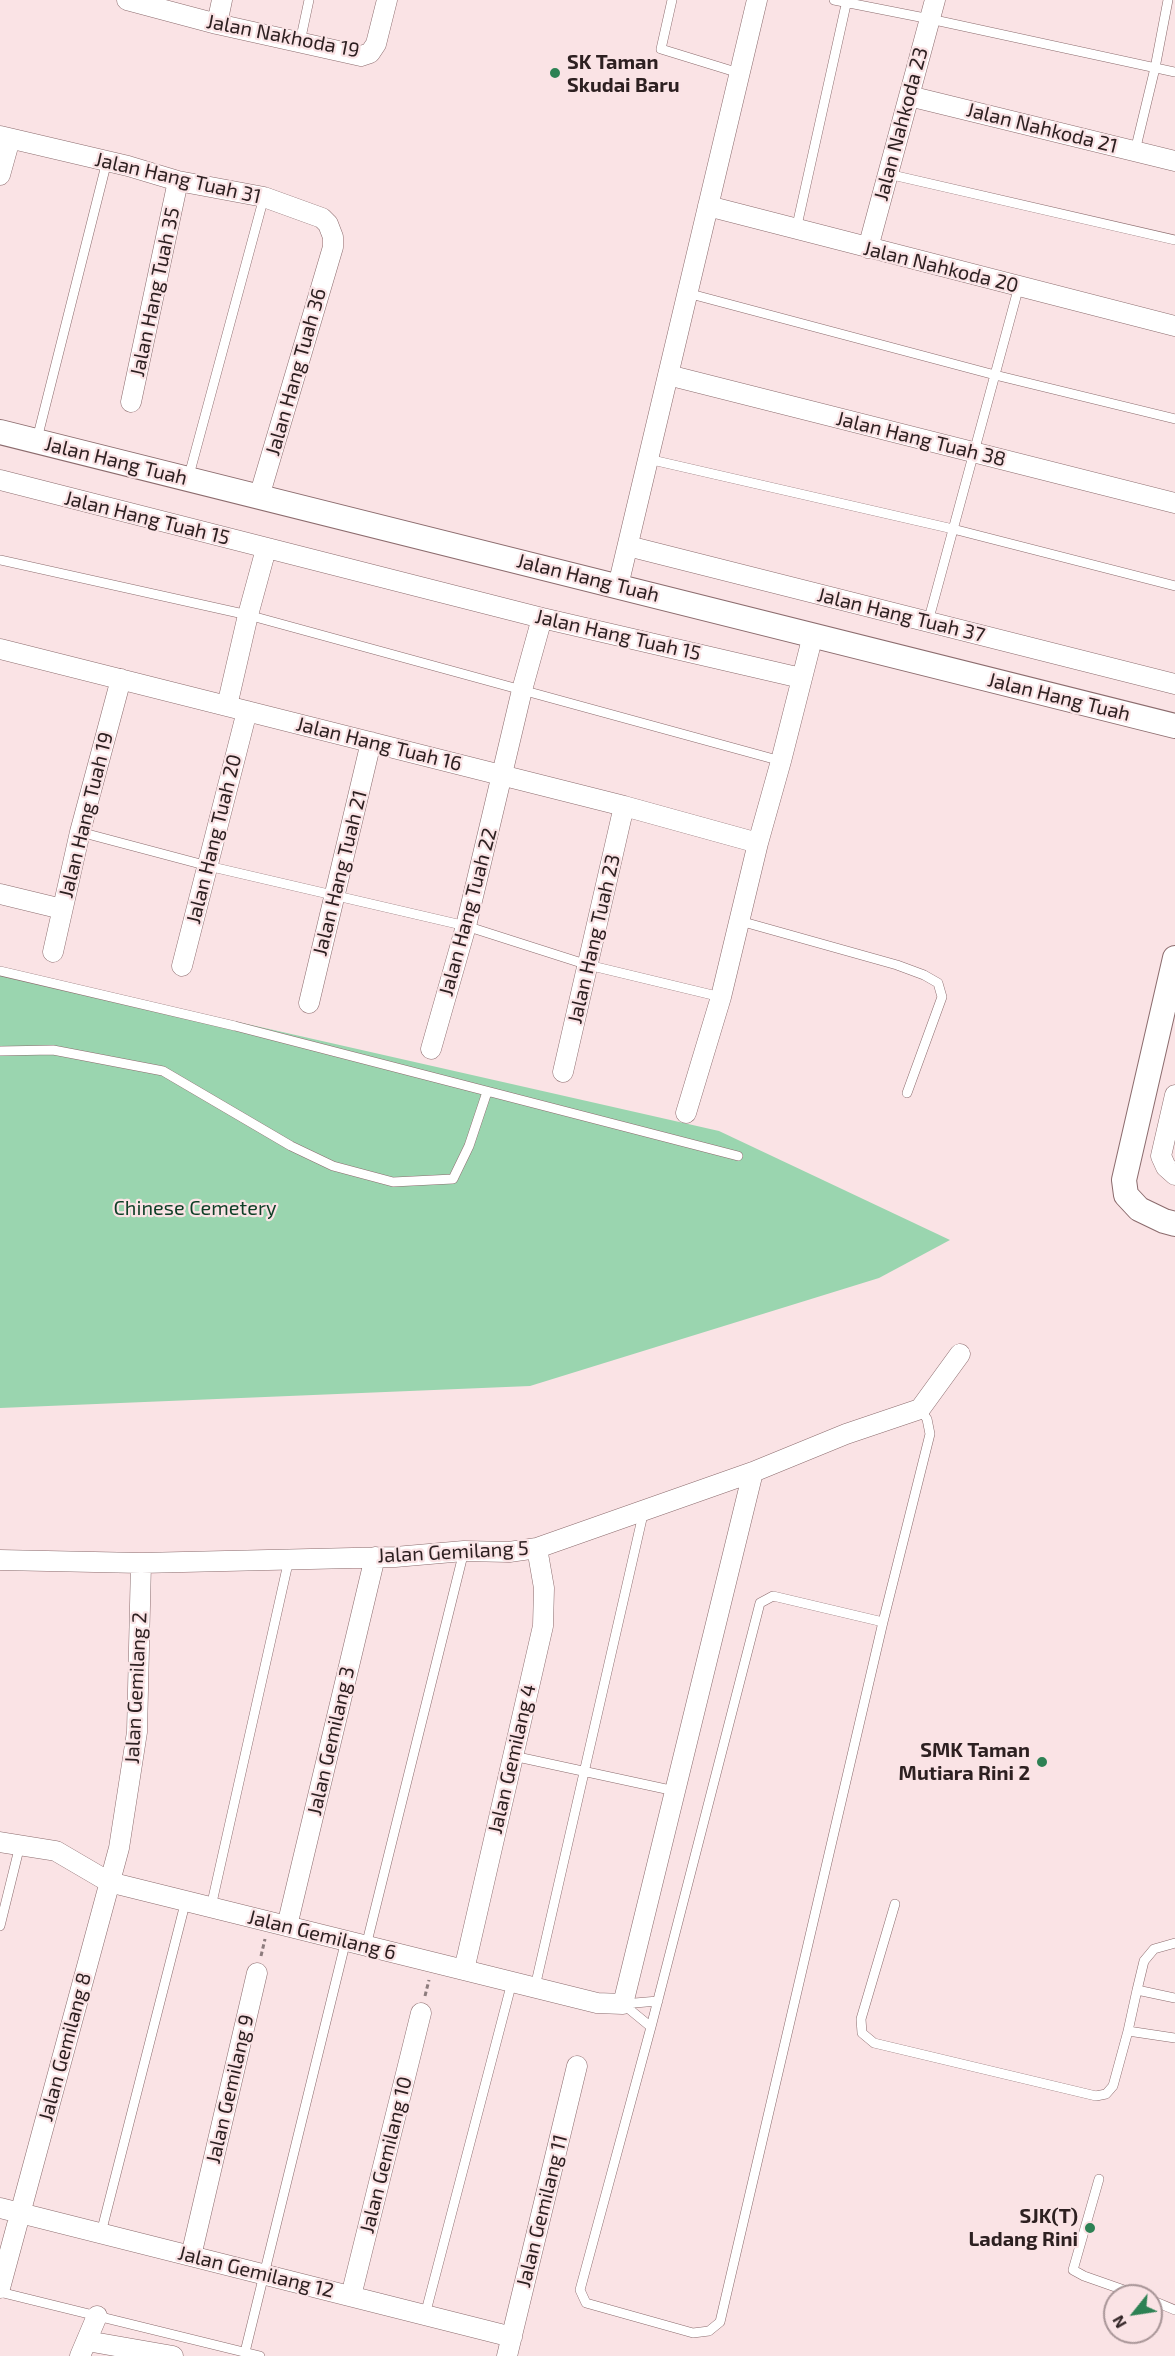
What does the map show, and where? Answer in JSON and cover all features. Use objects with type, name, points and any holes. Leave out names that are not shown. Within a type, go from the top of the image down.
[{"type":"street","name":"Jalan Nakhoda 19","points":[[131,0],[216,24],[361,56],[370,53],[376,44],[387,0]]},
{"type":"street","points":[[216,24],[222,0]]},
{"type":"street","points":[[618,586],[757,0]]},
{"type":"street","name":"Jalan Nahkoda 23","points":[[868,248],[932,9]]},
{"type":"street","name":"Jalan Nahkoda 21","points":[[909,96],[1175,160]]},
{"type":"street","points":[[0,175],[5,138]]},
{"type":"street","name":"Jalan Hang Tuah 31","points":[[5,138],[107,161],[178,181],[264,197],[322,218],[328,224],[333,237],[333,247]]},
{"type":"street","name":"Jalan Hang Tuah 35","points":[[131,402],[178,181]]},
{"type":"street","name":"Jalan Nahkoda 20","points":[[708,206],[1175,326]]},
{"type":"street","name":"Jalan Hang Tuah 36","points":[[259,497],[333,247]]},
{"type":"street","name":"Jalan Hang Tuah 38","points":[[668,375],[1175,503]]},
{"type":"street","name":"Jalan Hang Tuah","points":[[0,432],[1175,726]]},
{"type":"street","name":"Jalan Hang Tuah 15","points":[[0,480],[542,618],[801,678]]},
{"type":"street","name":"Jalan Hang Tuah 37","points":[[628,546],[1175,684]]},
{"type":"street","points":[[227,706],[266,549]]},
{"type":"street","name":"Jalan Hang Tuah 22","points":[[431,1049],[466,926],[522,690],[542,618]]},
{"type":"street","points":[[686,1113],[721,997],[758,843],[813,635]]},
{"type":"street","name":"Jalan Hang Tuah 16","points":[[0,649],[503,775],[758,843]]},
{"type":"street","name":"Jalan Hang Tuah 19","points":[[53,952],[80,832],[121,680]]},
{"type":"street","name":"Jalan Hang Tuah 20","points":[[182,966],[247,711]]},
{"type":"street","name":"Jalan Hang Tuah 21","points":[[309,1003],[372,742]]},
{"type":"street","name":"Jalan Hang Tuah 23","points":[[563,1072],[624,806]]},
{"type":"street","points":[[0,894],[62,909]]},
{"type":"street","points":[[1175,957],[1124,1180],[1126,1196],[1139,1209],[1175,1224]]},
{"type":"street","points":[[1175,1095],[1161,1156],[1166,1167],[1175,1175]]},
{"type":"street","points":[[920,1409],[960,1354]]},
{"type":"street","name":"Jalan Gemilang 5","points":[[0,1560],[141,1563],[375,1557],[464,1551],[509,1552],[537,1548],[753,1472],[846,1434],[920,1409]]},
{"type":"street","points":[[623,2004],[753,1472]]},
{"type":"street","name":"Jalan Gemilang 4","points":[[464,1970],[543,1626],[544,1587],[537,1548]]},
{"type":"street","name":"Jalan Gemilang 3","points":[[278,1923],[375,1557]]},
{"type":"street","name":"Jalan Gemilang 2","points":[[109,1882],[119,1848],[137,1732],[141,1563]]},
{"type":"street","name":"Jalan Gemilang 6","points":[[0,1842],[56,1851],[109,1882],[597,2003],[623,2004]]},
{"type":"street","name":"Jalan Gemilang 8","points":[[0,2290],[109,1882]]},
{"type":"street","name":"Jalan Gemilang 9","points":[[191,2256],[257,1973]]},
{"type":"street","name":"Jalan Gemilang 10","points":[[351,2296],[421,2013]]},
{"type":"street","name":"Jalan Gemilang 11","points":[[507,2356],[578,2066]]},
{"type":"street","name":"Jalan Gemilang 12","points":[[0,2208],[512,2337]]},
{"type":"street","points":[[97,2316],[84,2349],[173,2356]]},
{"type":"lane","points":[[300,42],[309,0]]},
{"type":"lane","points":[[672,0],[661,49],[739,73]]},
{"type":"lane","points":[[834,0],[932,9],[1175,72]]},
{"type":"lane","points":[[1135,151],[1155,68],[1168,0]]},
{"type":"lane","points":[[796,230],[847,2]]},
{"type":"lane","points":[[36,441],[107,161]]},
{"type":"lane","points":[[888,174],[1175,240]]},
{"type":"lane","points":[[188,479],[264,197]]},
{"type":"lane","points":[[928,622],[1019,286]]},
{"type":"lane","points":[[687,293],[995,375],[1175,419]]},
{"type":"lane","points":[[648,459],[953,529],[1175,586]]},
{"type":"lane","points":[[0,560],[248,615],[781,761]]},
{"type":"lane","points":[[80,832],[208,866],[466,926],[588,965],[721,997]]},
{"type":"lane","points":[[740,921],[897,965],[938,983],[942,997],[907,1093]]},
{"type":"lane","points":[[0,971],[235,1026],[738,1156]]},
{"type":"lane","points":[[0,1051],[53,1050],[163,1071],[291,1146],[333,1166],[393,1182],[453,1179],[469,1146],[487,1092]]},
{"type":"lane","points":[[883,1622],[773,1596],[760,1603],[658,2001],[580,2290],[586,2303],[693,2333],[709,2331],[720,2322],[883,1622],[930,1434],[927,1419],[920,1409]]},
{"type":"lane","points":[[535,1987],[644,1509]]},
{"type":"lane","points":[[366,1946],[464,1551]]},
{"type":"lane","points":[[211,1907],[289,1559]]},
{"type":"lane","points":[[513,1756],[675,1791]]},
{"type":"lane","points":[[0,1926],[20,1845]]},
{"type":"lane","points":[[101,2233],[186,1900]]},
{"type":"lane","points":[[895,1904],[861,2019],[862,2033],[874,2043],[1096,2096],[1106,2094],[1113,2086],[1144,1961],[1154,1949],[1175,1942]]},
{"type":"lane","points":[[245,2352],[346,1940]]},
{"type":"lane","points":[[425,2315],[512,1982]]},
{"type":"lane","points":[[1137,1990],[1175,1998]]},
{"type":"lane","points":[[623,2004],[658,2001]]},
{"type":"lane","points":[[623,2004],[651,2027]]},
{"type":"lane","points":[[1128,2031],[1175,2038]]},
{"type":"lane","points":[[1099,2179],[1073,2270],[1107,2284]]},
{"type":"lane","points":[[0,2290],[260,2356]]},
{"type":"path","points":[[257,1973],[278,1923]]},
{"type":"path","points":[[421,2013],[433,1962]]},
{"type":"green space","name":"Chinese Cemetery","points":[[0,968],[719,1131],[950,1240],[879,1278],[530,1386],[0,1408]]},
{"type":"place","name":"SK Taman Skudai Baru","points":[[555,73]]},
{"type":"place","name":"SMK Taman Mutiara Rini 2","points":[[1042,1762]]},
{"type":"place","name":"SJK(T) Ladang Rini","points":[[1090,2228]]}]
